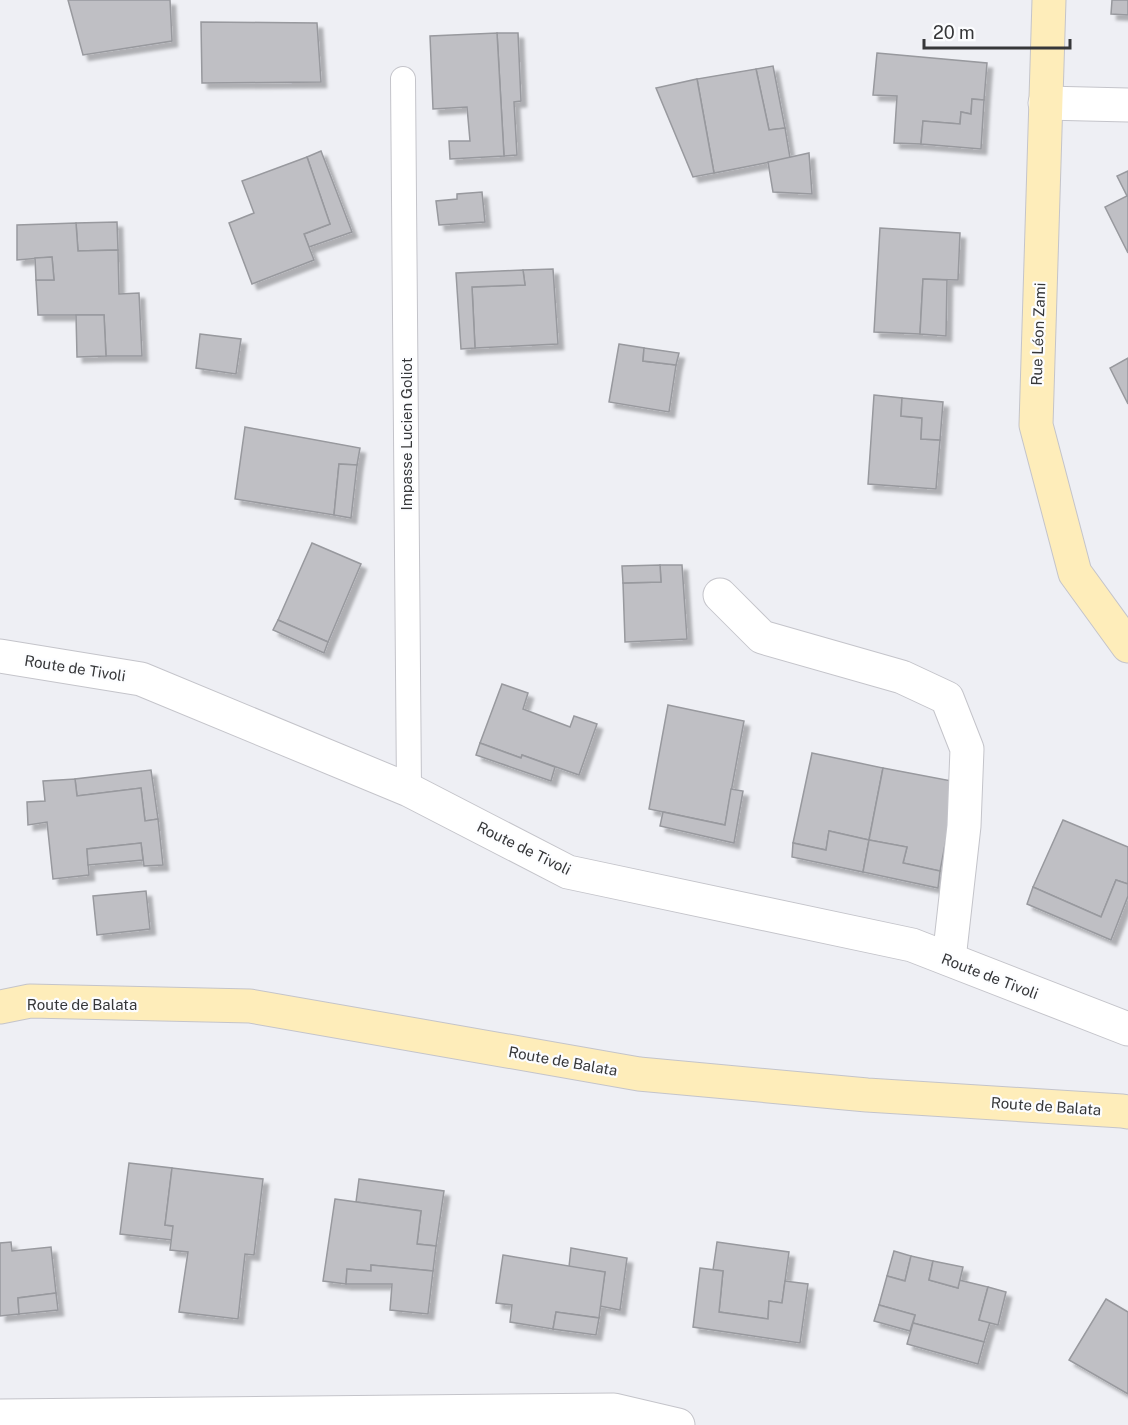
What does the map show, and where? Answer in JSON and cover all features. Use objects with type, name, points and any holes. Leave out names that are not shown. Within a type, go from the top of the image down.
[{"type":"main road","name":"Rue Léon Zami","points":[[1049,0],[1036,425],[1075,573],[1128,646]]},
{"type":"main road","name":"Route de Balata","points":[[0,1007],[30,1001],[250,1006],[639,1074],[867,1095],[1128,1112]]},
{"type":"street","points":[[1045,103],[1128,105]]},
{"type":"street","points":[[720,595],[762,638],[902,677],[947,698],[967,749],[964,825],[949,959]]},
{"type":"street","name":"Route de Tivoli","points":[[0,656],[141,679],[409,790],[567,872],[912,945],[1128,1029]]},
{"type":"street","points":[[0,1416],[614,1410],[678,1425]]},
{"type":"lane","name":"Impasse Lucien Goliot","points":[[403,79],[409,790]]},
{"type":"building","points":[[68,0],[170,0],[172,41],[83,55]]},
{"type":"building","points":[[1112,0],[1128,0],[1128,15],[1111,14]]},
{"type":"building","points":[[201,22],[317,23],[321,82],[202,83]]},
{"type":"building","points":[[497,33],[518,33],[521,101],[514,102],[517,155],[504,156]]},
{"type":"building","points":[[497,33],[504,156],[450,159],[449,141],[470,141],[467,107],[433,109],[430,36]]},
{"type":"building","points":[[877,53],[987,63],[984,100],[972,99],[971,114],[961,112],[960,124],[923,121],[921,144],[894,143],[897,96],[873,95]]},
{"type":"building","points":[[773,66],[785,128],[769,130],[756,69]]},
{"type":"building","points":[[756,69],[769,130],[785,128],[790,158],[714,173],[697,79]]},
{"type":"building","points":[[697,79],[714,173],[693,177],[656,88]]},
{"type":"building","points":[[972,99],[984,100],[981,149],[921,144],[923,121],[960,124],[961,112],[971,114]]},
{"type":"building","points":[[321,151],[352,232],[309,247],[304,234],[330,224],[307,157]]},
{"type":"building","points":[[809,153],[812,194],[773,192],[768,162]]},
{"type":"building","points":[[307,157],[330,224],[304,234],[314,260],[252,284],[229,223],[254,213],[242,181]]},
{"type":"building","points":[[1128,171],[1128,253],[1105,207],[1127,196],[1117,176]]},
{"type":"building","points":[[482,192],[485,222],[439,225],[436,201],[457,199],[457,194]]},
{"type":"building","points":[[117,222],[118,250],[78,251],[76,223]]},
{"type":"building","points":[[76,223],[78,251],[118,250],[119,294],[139,293],[142,356],[106,356],[104,315],[38,315],[36,280],[54,280],[52,257],[17,260],[17,225]]},
{"type":"building","points":[[880,228],[960,233],[958,280],[923,279],[920,334],[874,332]]},
{"type":"building","points":[[52,257],[54,280],[36,280],[35,258]]},
{"type":"building","points":[[553,269],[558,344],[475,348],[472,287],[525,285],[523,270]]},
{"type":"building","points":[[523,270],[525,285],[472,287],[475,348],[461,349],[456,273]]},
{"type":"building","points":[[923,279],[947,280],[946,336],[920,334]]},
{"type":"building","points":[[76,315],[104,315],[106,356],[77,357]]},
{"type":"building","points":[[200,334],[241,339],[236,374],[196,368]]},
{"type":"building","points":[[619,344],[644,348],[643,361],[676,365],[669,412],[609,402]]},
{"type":"building","points":[[644,348],[679,353],[676,365],[643,361]]},
{"type":"building","points":[[1128,358],[1128,404],[1110,368]]},
{"type":"building","points":[[874,395],[902,398],[901,416],[922,418],[921,439],[940,440],[936,489],[868,484]]},
{"type":"building","points":[[902,398],[943,402],[940,440],[921,439],[922,418],[901,416]]},
{"type":"building","points":[[245,427],[360,448],[357,465],[339,464],[334,515],[235,499]]},
{"type":"building","points":[[339,464],[357,465],[351,518],[334,515]]},
{"type":"building","points":[[312,543],[361,564],[328,642],[278,620]]},
{"type":"building","points":[[660,565],[682,565],[687,639],[625,642],[623,583],[661,582]]},
{"type":"building","points":[[660,565],[661,582],[623,583],[622,566]]},
{"type":"building","points":[[278,620],[328,642],[324,653],[273,630]]},
{"type":"building","points":[[502,684],[528,693],[523,709],[570,727],[574,716],[597,724],[579,775],[480,743]]},
{"type":"building","points":[[668,705],[744,721],[725,825],[649,809]]},
{"type":"building","points":[[480,743],[555,767],[551,781],[476,755]]},
{"type":"building","points":[[812,753],[883,768],[869,840],[829,831],[826,850],[793,843]]},
{"type":"building","points":[[883,768],[957,782],[940,871],[903,863],[907,847],[869,840]]},
{"type":"building","points":[[151,770],[158,819],[145,821],[141,788],[77,796],[75,779]]},
{"type":"building","points":[[75,779],[77,796],[141,788],[145,821],[158,819],[163,865],[144,866],[141,843],[87,849],[89,875],[53,879],[47,822],[28,825],[27,802],[45,801],[43,781]]},
{"type":"building","points":[[731,789],[743,791],[734,843],[660,826],[663,812],[725,825]]},
{"type":"building","points":[[1063,820],[1128,847],[1128,884],[1116,880],[1101,917],[1033,887]]},
{"type":"building","points":[[829,831],[869,840],[863,872],[792,857],[793,843],[826,850]]},
{"type":"building","points":[[869,840],[907,847],[903,863],[940,871],[938,888],[863,872]]},
{"type":"building","points":[[141,843],[143,860],[88,865],[87,849]]},
{"type":"building","points":[[1116,880],[1128,884],[1128,896],[1111,940],[1027,904],[1033,887],[1101,917]]},
{"type":"building","points":[[146,891],[150,929],[97,935],[93,896]]},
{"type":"building","points":[[129,1163],[172,1168],[165,1225],[173,1226],[172,1240],[120,1234]]},
{"type":"building","points":[[172,1168],[263,1179],[254,1255],[245,1254],[238,1319],[179,1312],[188,1252],[170,1250],[173,1226],[165,1225]]},
{"type":"building","points":[[359,1179],[444,1191],[436,1246],[417,1244],[421,1211],[356,1202]]},
{"type":"building","points":[[335,1199],[421,1211],[417,1244],[436,1246],[433,1271],[371,1265],[371,1271],[347,1269],[346,1284],[323,1281]]},
{"type":"building","points":[[11,1242],[12,1251],[51,1247],[56,1293],[18,1298],[19,1314],[0,1316],[0,1243]]},
{"type":"building","points":[[717,1242],[789,1252],[782,1303],[769,1301],[768,1319],[719,1312],[723,1271],[713,1270]]},
{"type":"building","points":[[571,1248],[627,1258],[620,1310],[600,1306],[605,1272],[569,1267]]},
{"type":"building","points":[[894,1251],[911,1256],[905,1281],[887,1276]]},
{"type":"building","points":[[503,1255],[605,1272],[599,1318],[556,1312],[553,1329],[510,1322],[512,1305],[496,1303]]},
{"type":"building","points":[[911,1256],[933,1261],[929,1280],[958,1288],[959,1280],[988,1287],[979,1320],[990,1322],[984,1342],[913,1323],[915,1315],[879,1305],[887,1276],[905,1281]]},
{"type":"building","points":[[933,1261],[963,1267],[958,1288],[929,1280]]},
{"type":"building","points":[[371,1265],[433,1271],[428,1314],[390,1310],[392,1284],[346,1284],[347,1269],[371,1271]]},
{"type":"building","points":[[700,1268],[723,1271],[719,1312],[768,1319],[769,1301],[782,1303],[785,1281],[808,1284],[800,1343],[693,1327]]},
{"type":"building","points":[[988,1287],[1006,1292],[998,1325],[979,1320]]},
{"type":"building","points":[[56,1293],[58,1310],[19,1314],[18,1298]]},
{"type":"building","points":[[1106,1299],[1128,1312],[1128,1394],[1069,1360]]},
{"type":"building","points":[[879,1305],[915,1315],[910,1331],[874,1321]]},
{"type":"building","points":[[556,1312],[599,1318],[596,1335],[553,1329]]},
{"type":"building","points":[[913,1323],[984,1342],[978,1364],[907,1344]]}]
